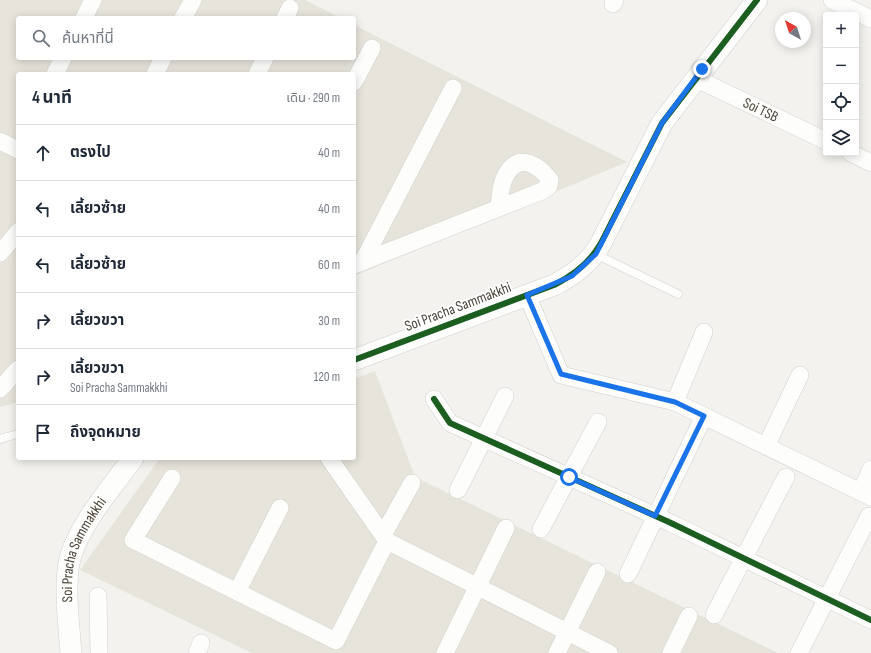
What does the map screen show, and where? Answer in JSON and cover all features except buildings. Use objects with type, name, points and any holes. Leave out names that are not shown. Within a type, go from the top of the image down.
[{"type":"street","points":[[85,16],[93,0]]},
{"type":"street","points":[[184,16],[193,0]]},
{"type":"street","name":"Soi Pracha Sammakkhi","points":[[356,359],[527,295],[572,276],[596,254],[662,123],[756,0]]},
{"type":"street","points":[[832,0],[871,19]]},
{"type":"street","points":[[356,78],[372,48]]},
{"type":"street","points":[[56,72],[62,60]]},
{"type":"street","points":[[156,72],[162,60]]},
{"type":"street","points":[[258,72],[264,60]]},
{"type":"street","name":"Soi TSB","points":[[695,78],[823,140]]},
{"type":"street","points":[[359,263],[453,88]]},
{"type":"street","points":[[0,141],[16,148]]},
{"type":"street","points":[[857,156],[871,163]]},
{"type":"street","points":[[359,263],[499,207]]},
{"type":"street","points":[[0,253],[16,234]]},
{"type":"street","points":[[527,295],[561,374],[675,402],[866,495],[871,469]]},
{"type":"street","points":[[675,402],[704,332]]},
{"type":"street","points":[[0,389],[16,371]]},
{"type":"street","points":[[766,446],[800,375]]},
{"type":"street","points":[[458,490],[505,396]]},
{"type":"street","points":[[434,399],[450,423],[655,516],[871,620]]},
{"type":"street","points":[[628,574],[704,416]]},
{"type":"street","points":[[541,529],[598,422]]},
{"type":"street","name":"Soi Pracha Sammakkhi","points":[[71,653],[67,582],[70,556],[84,527],[132,460]]},
{"type":"street","points":[[330,460],[385,538],[477,587],[609,653]]},
{"type":"street","points":[[714,615],[786,477]]},
{"type":"street","points":[[172,478],[133,540],[237,592],[333,647],[412,483]]},
{"type":"street","points":[[237,592],[280,508]]},
{"type":"street","points":[[799,653],[825,598],[869,516]]},
{"type":"street","points":[[445,653],[506,528]]},
{"type":"street","points":[[558,653],[597,572]]},
{"type":"street","points":[[98,596],[99,653]]},
{"type":"street","points":[[671,653],[689,616]]},
{"type":"lane","points":[[596,254],[678,294]]},
{"type":"lane","points":[[0,439],[16,435]]},
{"type":"shaded area","points":[[0,0],[305,0],[337,16],[16,16],[16,60],[356,60],[356,26],[627,162],[356,275],[356,72],[16,72],[16,403],[0,407]]},
{"type":"shaded area","points":[[375,371],[415,477],[778,653],[252,653],[80,570],[159,460],[356,460],[356,378]]},
{"type":"cycle path","points":[[356,359],[554,285],[581,268],[592,257],[601,243],[662,123],[757,0]]},
{"type":"cycle path","points":[[434,399],[450,423],[671,523],[871,620]]},
{"type":"route","points":[[569,477],[655,516],[704,416],[675,402],[561,374],[527,295],[554,285],[572,276],[596,254],[648,148],[662,123],[702,69]]}]
